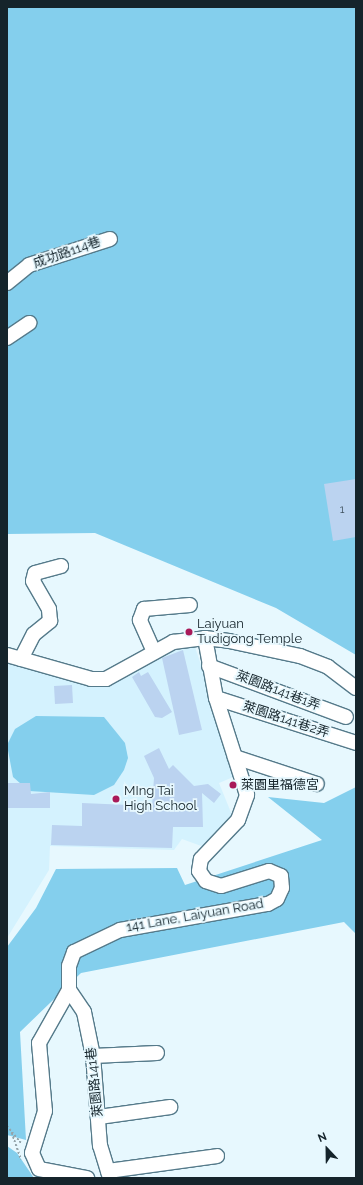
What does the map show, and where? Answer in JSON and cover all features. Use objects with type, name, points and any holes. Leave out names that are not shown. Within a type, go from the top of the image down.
[{"type":"street","name":"成功路114巷","points":[[7,283],[29,265],[110,239]]},
{"type":"street","points":[[7,338],[29,323]]},
{"type":"street","points":[[21,659],[34,634],[50,621],[49,609],[33,581],[35,573],[61,566]]},
{"type":"street","points":[[154,652],[140,620],[144,609],[190,605]]},
{"type":"street","points":[[7,655],[91,679],[106,679],[173,642],[205,638],[300,656],[328,667],[356,688]]},
{"type":"street","name":"141 Lane, Laiyuan Road","points":[[32,1153],[45,1111],[39,1044],[69,990],[69,966],[74,952],[82,946],[120,930],[251,909],[277,899],[282,888],[281,876],[269,872],[221,886],[206,881],[198,871],[201,859],[238,820],[247,795],[216,698],[205,638]]},
{"type":"street","name":"萊園路141巷1弄","points":[[209,666],[346,717]]},
{"type":"street","name":"萊園路141巷2弄","points":[[216,698],[356,743]]},
{"type":"street","points":[[235,757],[317,784]]},
{"type":"street","name":"萊園路141巷","points":[[69,990],[84,1012],[93,1056],[99,1117],[100,1146],[109,1174]]},
{"type":"street","points":[[93,1056],[158,1053]]},
{"type":"street","points":[[99,1117],[170,1107]]},
{"type":"street","points":[[32,1153],[39,1169],[87,1178]]},
{"type":"street","points":[[109,1174],[217,1156]]},
{"type":"path","points":[[7,1126],[32,1153]]},
{"type":"shaded area","points":[[7,7],[356,7],[356,655],[276,608],[95,533],[7,534]]},
{"type":"shaded area","name":"MIng Tai High School","points":[[194,644],[238,775],[219,783],[232,815],[204,847],[182,839],[174,850],[50,846],[49,870],[7,938],[7,658],[100,685],[112,685],[162,655]]},
{"type":"shaded area","points":[[36,716],[104,717],[125,743],[128,758],[124,770],[114,785],[94,795],[29,791],[13,777],[7,745],[15,729]]},
{"type":"shaded area","points":[[356,787],[356,934],[344,922],[81,973],[20,1032],[26,1140],[7,1135],[7,947],[36,908],[56,869],[177,868],[185,885],[322,840],[268,797],[324,803]]},
{"type":"shaded area","points":[[7,1146],[17,1153],[34,1178],[7,1178]]},
{"type":"building","points":[[356,479],[356,537],[333,541],[324,484]]},
{"type":"building","points":[[183,650],[202,730],[179,735],[162,658]]},
{"type":"building","points":[[139,672],[141,676],[148,672],[172,712],[162,718],[155,717],[132,677]]},
{"type":"building","points":[[72,685],[73,703],[55,704],[54,686]]},
{"type":"building","points":[[159,748],[169,769],[173,765],[194,786],[208,784],[221,794],[214,803],[202,793],[203,827],[173,827],[172,848],[51,845],[52,825],[82,826],[82,803],[152,806],[154,778],[144,756]]},
{"type":"building","points":[[7,783],[30,783],[31,794],[50,792],[50,808],[7,808]]},
{"type":"place","name":"Laiyuan Tudigong Temple","points":[[189,632]]},
{"type":"place","name":"萊園里福德宮","points":[[233,785]]},
{"type":"place","name":"MIng Tai High School","points":[[116,799]]}]
